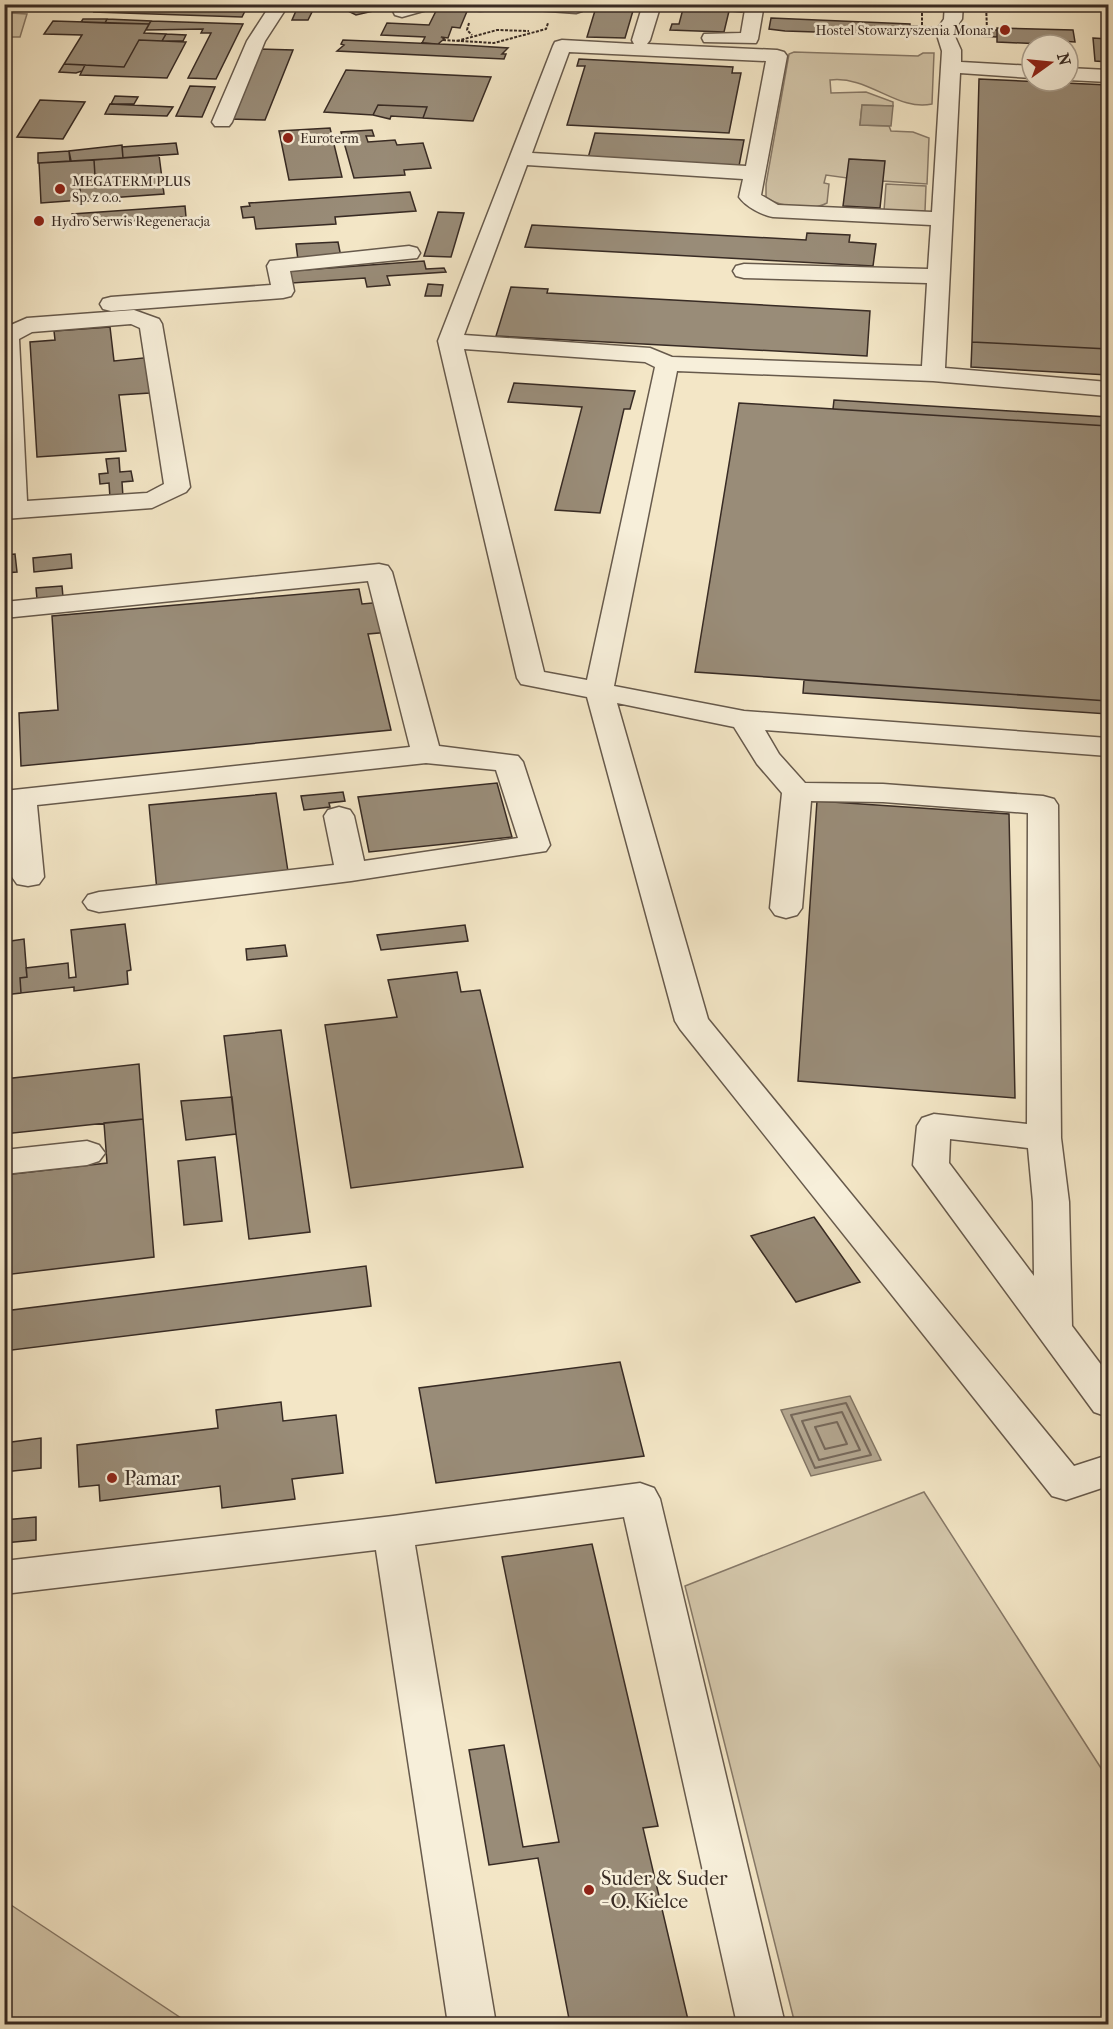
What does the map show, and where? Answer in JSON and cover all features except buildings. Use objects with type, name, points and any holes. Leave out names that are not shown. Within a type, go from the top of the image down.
[{"type":"lane","points":[[222,122],[256,41],[280,4]]},
{"type":"lane","points":[[402,11],[428,4]]},
{"type":"lane","points":[[468,4],[493,4]]},
{"type":"lane","points":[[522,4],[576,6],[450,341],[531,678],[744,720],[1108,747]]},
{"type":"lane","points":[[641,40],[652,4]]},
{"type":"lane","points":[[671,37],[749,39],[755,4]]},
{"type":"lane","points":[[933,374],[953,34],[1020,66]]},
{"type":"lane","points":[[562,46],[777,56],[750,197],[773,211],[941,219]]},
{"type":"lane","points":[[1080,75],[1108,76]]},
{"type":"lane","points":[[520,158],[754,172]]},
{"type":"lane","points":[[4,312],[283,291],[278,266],[409,253]]},
{"type":"lane","points":[[744,271],[938,276]]},
{"type":"lane","points":[[134,317],[151,324],[177,487],[152,500],[10,511],[7,336],[27,325],[134,317]]},
{"type":"lane","points":[[450,341],[650,356],[667,364],[933,374],[1108,389]]},
{"type":"lane","points":[[667,364],[599,691],[692,1021],[1066,1485],[1108,1470]]},
{"type":"lane","points":[[4,610],[379,572],[426,754]]},
{"type":"lane","points":[[744,720],[766,758],[797,792],[883,793],[1043,805],[1044,1138],[1051,1202],[1053,1328]]},
{"type":"lane","points":[[28,877],[13,799],[426,754],[508,762],[535,845],[351,872],[99,902]]},
{"type":"lane","points":[[786,908],[797,792]]},
{"type":"lane","points":[[339,816],[351,872]]},
{"type":"lane","points":[[1044,1138],[934,1126],[931,1165],[1108,1402]]},
{"type":"lane","points":[[4,1162],[87,1153]]},
{"type":"lane","points":[[4,1578],[393,1532],[640,1499],[761,2025]]},
{"type":"lane","points":[[393,1532],[472,2025]]},
{"type":"path","points":[[4,16],[8,15],[12,8],[9,4]]},
{"type":"path","points":[[922,4],[922,27]]},
{"type":"path","points":[[986,4],[987,30]]},
{"type":"path","points":[[443,40],[494,43],[546,29],[554,6]]},
{"type":"path","points":[[467,28],[472,35]]},
{"type":"path","points":[[456,41],[500,28],[535,32]]},
{"type":"shaded area","points":[[11,13],[27,14],[20,37],[5,37],[5,17]]},
{"type":"shaded area","points":[[794,52],[918,56],[923,53],[934,53],[932,104],[907,103],[857,83],[830,80],[831,93],[866,92],[893,102],[893,106],[862,105],[860,125],[889,126],[891,131],[913,132],[929,138],[927,184],[882,181],[884,161],[850,159],[847,178],[826,175],[824,183],[829,184],[827,203],[805,208],[780,204],[766,198],[766,184],[789,54]]},
{"type":"shaded area","points":[[886,184],[926,186],[925,211],[884,211]]},
{"type":"shaded area","points":[[924,1492],[1108,1779],[1108,2024],[795,2024],[685,1586]]},
{"type":"shaded area","points":[[5,1901],[190,2024],[5,2024]]},
{"type":"water","points":[[862,105],[893,106],[891,126],[860,125]]},
{"type":"water","points":[[850,1396],[881,1460],[811,1476],[781,1410]]},
{"type":"tunnel","points":[[959,35],[960,29]]},
{"type":"place","name":"Hostel Stowarzyszenia Monar","points":[[1005,30]]},
{"type":"place","name":"Euroterm","points":[[288,138]]},
{"type":"place","name":"MEGATERM PLUS Sp. z o.o.","points":[[60,189]]},
{"type":"place","name":"Hydro Serwis Regeneracja","points":[[39,221]]},
{"type":"place","name":"Pamar","points":[[112,1478]]},
{"type":"place","name":"Suder & Suder - O. Kielce","points":[[589,1890]]}]
